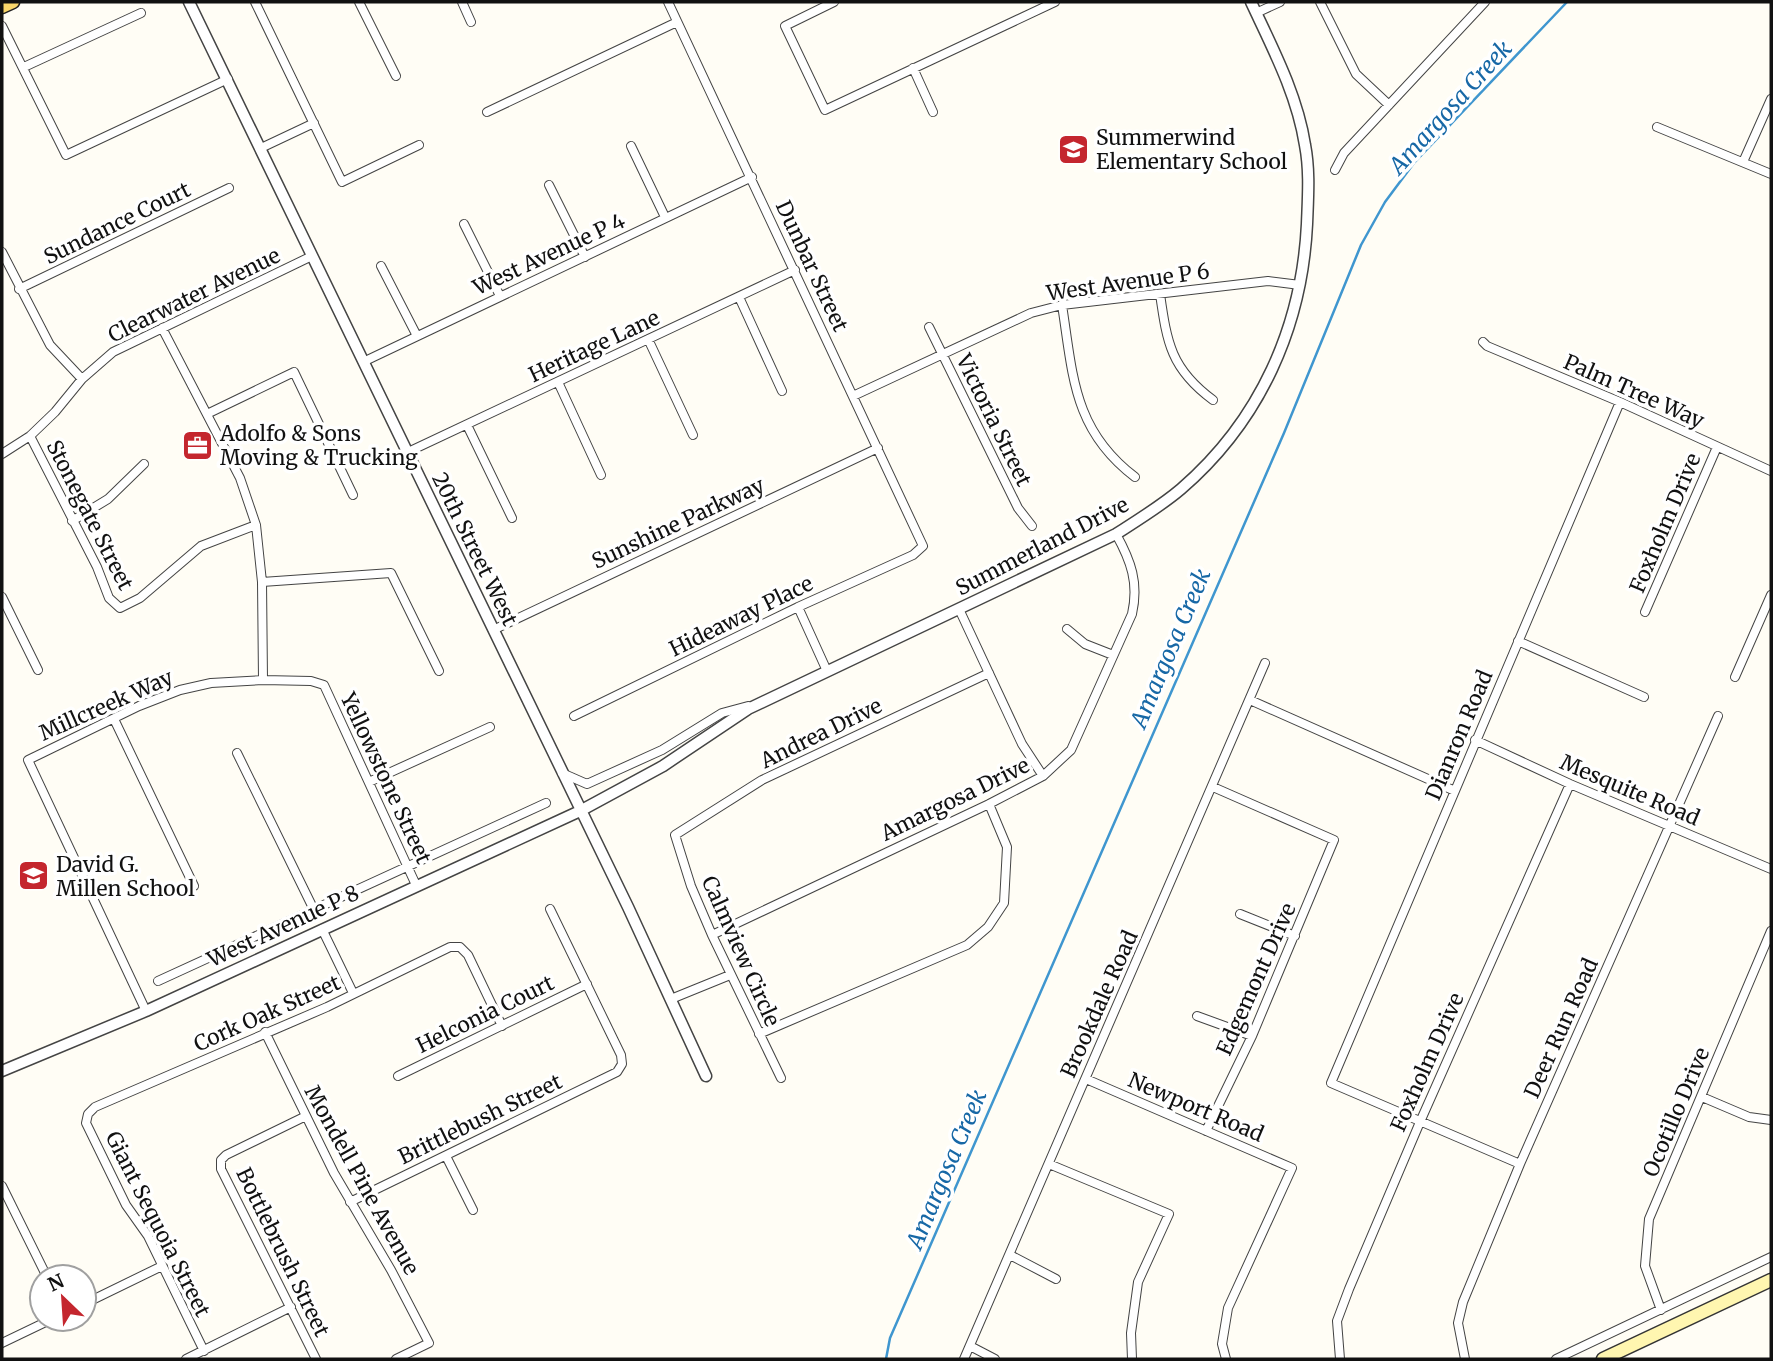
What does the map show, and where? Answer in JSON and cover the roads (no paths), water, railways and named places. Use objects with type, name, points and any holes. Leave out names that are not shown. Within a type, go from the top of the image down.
[{"type":"main road","points":[[2,7],[13,2]]},
{"type":"main road","points":[[1603,1359],[1771,1280]]},
{"type":"street","name":"20th Street West","points":[[189,2],[706,1076]]},
{"type":"street","points":[[255,2],[342,182],[419,145]]},
{"type":"street","points":[[359,2],[396,76]]},
{"type":"street","points":[[462,2],[471,22]]},
{"type":"street","name":"Dunbar Street","points":[[668,2],[923,546]]},
{"type":"street","points":[[834,2],[785,26],[825,110],[1055,2]]},
{"type":"street","name":"Summerland Drive","points":[[580,811],[663,766],[758,704],[1116,534],[1180,490],[1207,465],[1237,429],[1255,402],[1286,338],[1305,257],[1309,177],[1305,144],[1296,108],[1282,69],[1251,2]]},
{"type":"street","points":[[1256,13],[1280,2]]},
{"type":"street","points":[[1320,2],[1356,74],[1389,104]]},
{"type":"street","points":[[1335,170],[1344,153],[1485,2]]},
{"type":"street","points":[[24,67],[141,13]]},
{"type":"street","points":[[487,112],[677,22]]},
{"type":"street","points":[[2,26],[66,155],[228,79]]},
{"type":"street","points":[[913,68],[933,112]]},
{"type":"street","points":[[1743,162],[1771,99]]},
{"type":"street","points":[[261,148],[314,123]]},
{"type":"street","points":[[1657,127],[1771,174]]},
{"type":"street","points":[[631,146],[666,217]]},
{"type":"street","name":"West Avenue P 4","points":[[363,362],[751,177]]},
{"type":"street","points":[[549,185],[585,257]]},
{"type":"street","name":"Sundance Court","points":[[19,289],[229,188]]},
{"type":"street","points":[[464,224],[500,296]]},
{"type":"street","points":[[2,252],[50,345],[82,379]]},
{"type":"street","name":"Clearwater Avenue","points":[[2,454],[30,436],[55,412],[82,379],[113,352],[312,256]]},
{"type":"street","points":[[381,266],[417,336]]},
{"type":"street","name":"Heritage Lane","points":[[408,453],[795,270]]},
{"type":"street","name":"West Avenue P 6","points":[[853,396],[1031,313],[1062,305],[1268,282],[1300,285]]},
{"type":"street","points":[[1160,294],[1168,345],[1188,379],[1213,400]]},
{"type":"street","points":[[739,297],[782,391]]},
{"type":"street","points":[[1062,305],[1076,391],[1083,413],[1093,433],[1117,464],[1135,477]]},
{"type":"street","name":"Victoria Street","points":[[929,327],[1018,508],[1032,526]]},
{"type":"street","points":[[162,328],[240,478],[256,525],[262,582],[263,680]]},
{"type":"street","points":[[648,339],[693,435]]},
{"type":"street","name":"Palm Tree Way","points":[[1483,342],[1771,471]]},
{"type":"street","points":[[207,414],[294,372],[353,495]]},
{"type":"street","points":[[558,382],[601,475]]},
{"type":"street","name":"Dianron Road","points":[[1420,1122],[1331,1083],[1620,402]]},
{"type":"street","points":[[467,425],[512,518]]},
{"type":"street","name":"Stonegate Street","points":[[30,436],[97,567],[109,598],[120,608],[140,598],[201,546],[256,525]]},
{"type":"street","name":"Foxholm Drive","points":[[1645,612],[1717,447]]},
{"type":"street","name":"Sunshine Parkway","points":[[493,631],[878,448]]},
{"type":"street","points":[[72,521],[108,499],[144,464]]},
{"type":"street","name":"Amargosa Drive","points":[[712,935],[989,804],[1043,776],[1071,750],[1132,614],[1136,596],[1131,565],[1116,534]]},
{"type":"street","name":"Hideaway Place","points":[[574,716],[798,607],[913,555],[923,546]]},
{"type":"street","points":[[262,582],[391,573],[439,671]]},
{"type":"street","points":[[1735,677],[1771,595]]},
{"type":"street","points":[[2,597],[37,670]]},
{"type":"street","points":[[798,607],[827,671]]},
{"type":"street","points":[[959,609],[1022,744],[1043,776]]},
{"type":"street","points":[[1068,629],[1085,644],[1113,655]]},
{"type":"street","points":[[1518,640],[1644,697]]},
{"type":"street","name":"Brookdale Road","points":[[964,1359],[1265,663]]},
{"type":"street","name":"Andrea Drive","points":[[675,835],[762,780],[989,673]]},
{"type":"street","name":"Millcreek Way","points":[[146,1011],[28,760],[139,706],[180,690],[211,683],[263,680],[311,681],[324,685]]},
{"type":"street","name":"Yellowstone Street","points":[[324,685],[416,885]]},
{"type":"street","points":[[1250,700],[1455,791]]},
{"type":"street","points":[[562,773],[587,784],[662,750],[722,713],[758,704]]},
{"type":"street","name":"Deer Run Road","points":[[1465,1359],[1458,1323],[1463,1302],[1520,1164],[1718,716]]},
{"type":"street","points":[[114,719],[194,886]]},
{"type":"street","points":[[369,782],[490,727]]},
{"type":"street","name":"Mesquite Road","points":[[1475,740],[1570,784],[1771,869]]},
{"type":"street","points":[[237,754],[314,910]]},
{"type":"street","name":"Foxholm Drive","points":[[1340,1359],[1337,1321],[1420,1122],[1570,784]]},
{"type":"street","name":"Edgemont Drive","points":[[1206,1131],[1252,1036],[1334,840],[1213,787]]},
{"type":"street","name":"West Avenue P 8","points":[[158,981],[547,803]]},
{"type":"street","points":[[759,1034],[967,946],[988,927],[1004,903],[1007,847],[989,804]]},
{"type":"street","name":"West Avenue P 8","points":[[2,1071],[146,1011],[580,811]]},
{"type":"street","name":"Calmview Circle","points":[[675,835],[691,886],[712,935],[781,1078]]},
{"type":"street","points":[[550,909],[587,984]]},
{"type":"street","points":[[1240,914],[1295,936]]},
{"type":"street","points":[[323,929],[353,993]]},
{"type":"street","name":"Ocotillo Drive","points":[[1661,1310],[1645,1266],[1649,1219],[1771,931]]},
{"type":"street","name":"Cork Oak Street","points":[[88,1114],[95,1107],[450,947],[460,947],[468,955],[502,1026]]},
{"type":"street","points":[[671,999],[730,975]]},
{"type":"street","name":"Helconia Court","points":[[398,1076],[587,984]]},
{"type":"street","name":"Brittlebush Street","points":[[350,1202],[618,1072],[622,1064],[621,1055],[587,984]]},
{"type":"street","points":[[1197,1016],[1252,1036]]},
{"type":"street","name":"Mondell Pine Avenue","points":[[265,1032],[350,1202],[391,1270],[429,1343],[396,1359]]},
{"type":"street","name":"Newport Road","points":[[1086,1079],[1292,1168],[1228,1308],[1222,1343],[1226,1359]]},
{"type":"street","points":[[1702,1097],[1749,1117],[1771,1120]]},
{"type":"street","name":"Giant Sequoia Street","points":[[88,1114],[86,1122],[127,1205],[148,1236],[204,1351]]},
{"type":"street","name":"Bottlebrush Street","points":[[306,1116],[226,1154],[221,1160],[221,1169],[316,1359]]},
{"type":"street","points":[[1420,1122],[1520,1164]]},
{"type":"street","points":[[446,1156],[473,1210]]},
{"type":"street","points":[[1049,1164],[1168,1214],[1139,1282],[1131,1333],[1132,1359]]},
{"type":"street","points":[[2,1186],[40,1263]]},
{"type":"street","points":[[1010,1255],[1056,1279]]},
{"type":"street","points":[[1556,1359],[1771,1257]]},
{"type":"street","points":[[98,1297],[162,1266]]},
{"type":"street","points":[[186,1359],[291,1307]]},
{"type":"street","points":[[2,1343],[28,1331]]},
{"type":"street","points":[[970,1346],[995,1359]]},
{"type":"waterway","name":"Amargosa Creek","points":[[886,1359],[890,1338],[1284,433],[1361,245],[1385,202],[1414,163],[1567,2]]},
{"type":"place","name":"Summerwind Elementary School","points":[[1073,149]]},
{"type":"place","name":"Adolfo & Sons Moving & Trucking","points":[[197,445]]},
{"type":"place","name":"David G. Millen School","points":[[33,876]]}]
